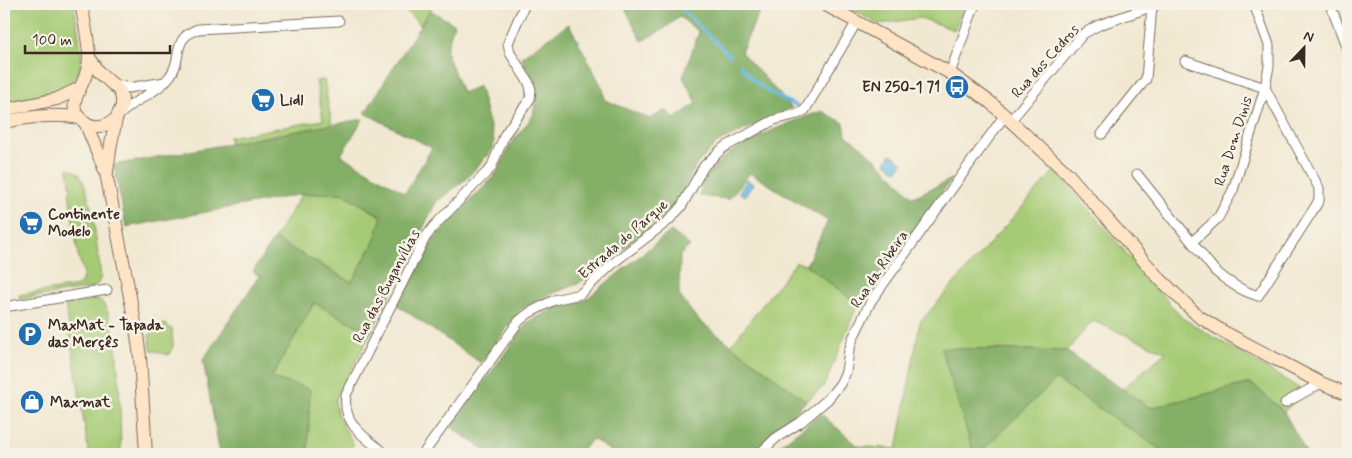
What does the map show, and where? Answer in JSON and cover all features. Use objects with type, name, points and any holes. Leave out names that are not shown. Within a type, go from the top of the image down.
[{"type":"street","points":[[81,4],[89,57],[87,70],[75,96],[74,104],[76,112],[83,120],[106,173],[139,346],[146,454]]},
{"type":"street","name":"Rua das Buganvílias","points":[[386,454],[353,427],[345,408],[346,395],[421,245],[434,226],[491,168],[505,134],[530,99],[531,90],[529,83],[510,53],[508,43],[525,4]]},
{"type":"street","points":[[824,4],[950,73],[1008,118],[1068,174],[1157,276],[1198,316],[1224,332],[1321,383],[1348,394]]},
{"type":"street","points":[[950,73],[975,4]]},
{"type":"street","points":[[1136,174],[1215,271],[1228,283],[1241,291],[1258,296],[1319,200],[1319,188],[1264,88],[1269,66],[1269,44],[1254,4]]},
{"type":"street","points":[[1330,4],[1348,51]]},
{"type":"street","points":[[1102,134],[1146,79],[1155,5]]},
{"type":"street","name":"Rua dos Cedros","points":[[1008,118],[1083,34],[1099,25],[1155,5]]},
{"type":"street","points":[[4,122],[58,114],[83,120],[93,126],[110,124],[118,116],[166,82],[174,71],[181,40],[198,28],[339,21]]},
{"type":"street","name":"Estrada do Parque","points":[[423,454],[519,321],[529,313],[554,300],[580,294],[617,260],[668,221],[681,207],[704,166],[723,148],[774,120],[798,114],[805,110],[856,22]]},
{"type":"street","points":[[89,57],[99,72],[119,90],[122,98],[122,106],[118,116],[106,173]]},
{"type":"street","name":"Rua Dom Dinis","points":[[1185,61],[1264,88],[1234,190],[1218,218],[1192,242]]},
{"type":"street","points":[[4,110],[57,99],[93,79],[111,82],[128,88],[166,82]]},
{"type":"street","name":"Rua da Ribeira","points":[[758,454],[776,438],[802,422],[828,399],[840,384],[846,372],[853,338],[871,301],[1008,118]]},
{"type":"street","points":[[4,307],[107,290]]},
{"type":"street","points":[[1285,403],[1321,383]]},
{"type":"green space","points":[[4,4],[74,4],[81,58],[79,71],[73,80],[53,92],[4,103]]},
{"type":"green space","points":[[400,4],[434,4],[420,25]]},
{"type":"green space","points":[[623,4],[749,4],[760,10],[741,52],[792,108],[717,143],[696,165],[678,202],[654,225],[578,284],[548,295],[520,310],[481,363],[397,305],[434,239],[496,174],[511,144],[533,116],[536,98],[534,82],[521,57],[569,24],[603,89],[605,100],[650,119],[666,110],[674,119],[697,103],[683,77],[699,32],[679,16],[667,27],[642,41]]},
{"type":"green space","points":[[842,4],[965,4],[954,30],[921,18],[878,24]]},
{"type":"green space","points":[[430,10],[454,24],[446,51],[462,93],[479,86],[494,141],[493,149],[466,179],[436,202],[371,333],[314,303],[271,378],[310,389],[308,450],[310,454],[220,454],[203,360],[259,276],[253,271],[274,239],[352,282],[374,242],[382,216],[342,193],[302,194],[126,227],[114,165],[363,119],[341,155],[405,193],[432,148],[365,113]]},
{"type":"green space","points":[[324,80],[332,125],[230,143],[229,137],[323,120],[316,81]]},
{"type":"green space","points":[[822,111],[844,123],[846,135],[876,159],[913,197],[952,179],[858,304],[806,265],[828,221],[750,173],[729,199],[699,196],[703,181],[712,168],[725,157],[756,138],[791,122]]},
{"type":"green space","points":[[68,168],[78,173],[87,193],[94,222],[101,276],[97,285],[92,288],[21,299],[19,295],[78,286],[81,283],[84,274],[78,255],[69,192],[71,191]]},
{"type":"green space","points":[[1055,170],[1182,318],[1304,391],[1284,412],[1251,383],[1150,408],[1122,389],[1166,352],[1093,321],[1066,351],[942,348],[974,454],[856,454],[858,446],[897,449],[920,322]]},
{"type":"green space","points":[[342,193],[382,217],[374,242],[352,282],[274,239],[302,194]]},
{"type":"green space","points":[[671,231],[690,246],[680,255],[679,295],[698,320],[806,401],[756,454],[615,454],[593,439],[577,454],[491,454],[451,427],[527,323],[559,305],[585,300]]},
{"type":"green space","points":[[796,262],[806,265],[858,304],[824,386],[806,401],[731,345]]},
{"type":"green space","points":[[98,299],[106,308],[112,324],[116,346],[120,396],[121,454],[89,454],[65,304]]},
{"type":"green space","points":[[314,303],[371,333],[335,400],[339,417],[354,444],[346,454],[310,454],[271,379]]},
{"type":"green space","points":[[166,324],[172,329],[173,346],[169,355],[151,350],[149,335],[152,334],[155,326]]},
{"type":"green space","points":[[941,348],[1066,351],[1150,408],[1251,383],[1284,412],[1307,454],[1167,454],[1056,379],[978,454],[974,454]]},
{"type":"green space","points":[[1056,379],[1167,454],[978,454]]},
{"type":"green space","points":[[821,414],[858,446],[856,454],[770,454],[776,448]]},
{"type":"water","points":[[891,154],[903,163],[897,171],[886,163]]},
{"type":"water","points":[[747,180],[753,184],[745,196],[739,192]]},
{"type":"waterway","points":[[676,4],[730,56]]},
{"type":"waterway","points":[[740,65],[752,79],[769,92],[797,106]]},
{"type":"place","name":"EN 250-1 71","points":[[957,87]]},
{"type":"place","name":"Lidl","points":[[263,100]]},
{"type":"place","name":"Continente Modelo","points":[[31,223]]},
{"type":"place","name":"MaxMat - Tapada das Merçês","points":[[30,334]]},
{"type":"place","name":"Maxmat","points":[[32,402]]}]
